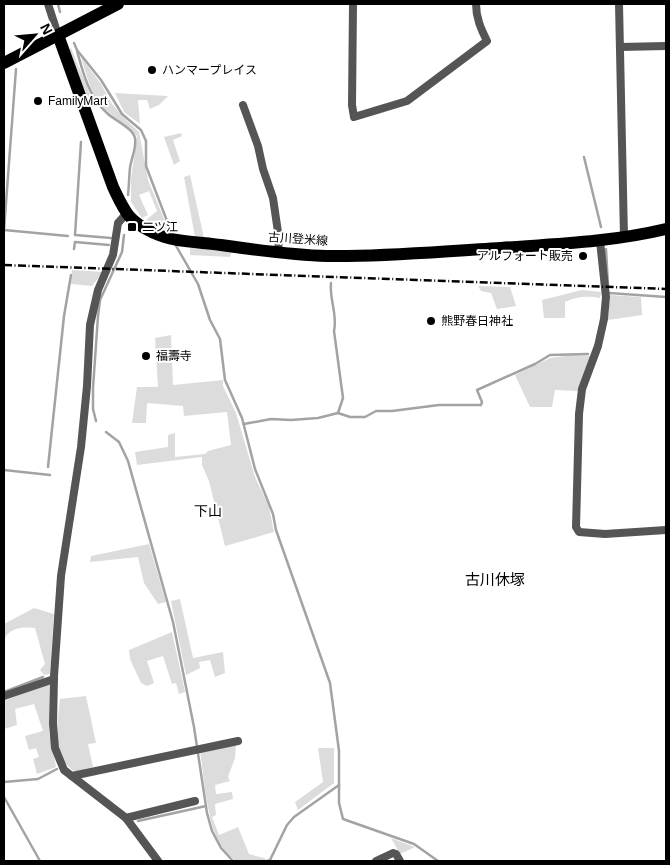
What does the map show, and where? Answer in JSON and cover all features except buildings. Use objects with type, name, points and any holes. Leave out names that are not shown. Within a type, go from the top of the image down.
[{"type":"main road","points":[[4,63],[118,4]]},
{"type":"main road","name":"古川登米線","points":[[58,35],[113,187],[131,219],[156,234],[179,239],[278,252],[327,256],[402,254],[600,241],[666,229]]},
{"type":"street","points":[[48,4],[58,35]]},
{"type":"street","points":[[353,4],[352,105],[354,116],[407,101],[487,41],[480,26],[476,4]]},
{"type":"street","points":[[620,4],[624,237]]},
{"type":"street","points":[[620,47],[666,46]]},
{"type":"street","points":[[243,105],[258,146],[263,170],[273,198],[280,239],[278,252]]},
{"type":"street","points":[[127,213],[118,223],[113,255],[98,290],[90,325],[86,394],[79,456],[61,576],[54,679],[54,748],[64,770],[126,818],[158,861]]},
{"type":"street","points":[[600,241],[606,298],[605,312],[598,346],[580,397],[576,527],[579,532],[605,534],[666,530]]},
{"type":"street","points":[[4,696],[54,679]]},
{"type":"street","points":[[72,776],[238,741]]},
{"type":"street","points":[[126,818],[195,801]]},
{"type":"street","points":[[376,861],[394,853],[400,861]]},
{"type":"shaded area","points":[[71,48],[93,101],[88,103],[69,50]]},
{"type":"shaded area","points":[[81,57],[101,84],[112,104],[139,132],[148,180],[169,231],[146,220],[157,211],[149,191],[139,195],[148,215],[142,218],[131,202],[131,179],[137,136],[97,100]]},
{"type":"shaded area","points":[[115,93],[168,96],[159,105],[150,109],[147,100],[138,100],[140,124],[124,112]]},
{"type":"shaded area","points":[[181,133],[182,136],[173,140],[180,161],[174,165],[164,137]]},
{"type":"shaded area","points":[[190,175],[204,238],[195,237],[184,177]]},
{"type":"shaded area","points":[[190,244],[232,250],[230,257],[190,255]]},
{"type":"shaded area","points":[[72,270],[103,272],[92,286],[71,284]]},
{"type":"shaded area","points":[[478,286],[510,287],[516,306],[497,309],[491,293],[481,291]]},
{"type":"shaded area","points":[[582,290],[601,292],[600,298],[582,297],[570,300],[565,302],[565,318],[544,318],[542,300]]},
{"type":"shaded area","points":[[610,295],[641,297],[642,315],[608,320]]},
{"type":"shaded area","points":[[171,335],[173,385],[223,380],[223,386],[236,413],[255,477],[269,507],[274,532],[225,546],[209,481],[202,465],[202,457],[137,465],[135,452],[168,447],[168,435],[175,433],[175,457],[205,454],[208,451],[231,445],[227,412],[184,416],[183,406],[147,403],[146,423],[132,423],[137,387],[158,387],[155,338]]},
{"type":"shaded area","points":[[572,355],[591,356],[578,391],[555,390],[552,407],[530,407],[515,375],[550,358]]},
{"type":"shaded area","points":[[149,544],[166,602],[158,604],[144,583],[138,557],[90,562],[91,556]]},
{"type":"shaded area","points":[[180,599],[193,658],[223,652],[225,673],[215,677],[210,660],[199,662],[200,668],[186,675],[171,601]]},
{"type":"shaded area","points":[[34,608],[54,614],[50,674],[44,675],[40,670],[45,664],[35,628],[14,630],[4,639],[4,624]]},
{"type":"shaded area","points":[[172,632],[185,692],[179,694],[176,683],[172,684],[163,656],[147,661],[154,683],[147,686],[141,683],[130,659],[129,650]]},
{"type":"shaded area","points":[[49,684],[49,732],[56,767],[37,774],[33,759],[39,757],[36,748],[29,750],[25,736],[43,731],[34,704],[15,709],[17,725],[4,729],[4,701]]},
{"type":"shaded area","points":[[86,696],[96,743],[88,744],[93,767],[75,772],[66,764],[59,750],[57,733],[60,699]]},
{"type":"shaded area","points":[[236,743],[235,758],[228,777],[230,781],[215,785],[216,794],[232,792],[233,799],[215,804],[216,815],[212,817],[219,835],[238,827],[249,854],[267,859],[261,861],[236,861],[230,856],[223,849],[217,838],[210,814],[200,751]]},
{"type":"shaded area","points":[[318,748],[334,748],[334,783],[298,810],[295,802],[323,782]]},
{"type":"shaded area","points":[[391,838],[415,847],[400,854]]},
{"type":"waterway","points":[[58,4],[60,12]]},
{"type":"waterway","points":[[74,43],[77,50],[101,80],[122,114],[141,130],[146,141],[146,166],[172,234]]},
{"type":"waterway","points":[[77,51],[91,92],[96,100],[107,113],[134,134],[135,149],[130,168],[128,195]]},
{"type":"waterway","points":[[4,230],[16,69]]},
{"type":"waterway","points":[[81,142],[75,235],[111,238]]},
{"type":"waterway","points":[[584,157],[601,227]]},
{"type":"waterway","points":[[4,230],[68,236]]},
{"type":"waterway","points":[[96,421],[93,409],[93,388],[100,300],[122,252],[124,235]]},
{"type":"waterway","points":[[74,249],[75,242],[109,245]]},
{"type":"waterway","points":[[175,244],[198,284],[210,320],[220,339],[225,380],[242,418],[255,469],[273,514],[276,530],[330,683],[339,751],[339,803],[343,819],[414,844],[438,861]]},
{"type":"waterway","points":[[606,249],[608,285]]},
{"type":"waterway","points":[[48,467],[64,316],[71,275]]},
{"type":"waterway","points":[[331,283],[335,319],[334,331],[343,398],[338,413]]},
{"type":"waterway","points":[[609,293],[666,297]]},
{"type":"waterway","points":[[244,424],[271,419],[318,418],[338,413],[350,417],[365,417],[376,411],[392,411],[439,405],[481,405],[482,402],[477,390],[535,364],[550,355],[588,354]]},
{"type":"waterway","points":[[106,432],[119,442],[128,461],[173,622],[194,727],[207,813],[212,831],[221,848],[233,861]]},
{"type":"waterway","points":[[4,470],[50,475]]},
{"type":"waterway","points":[[4,692],[43,677]]},
{"type":"waterway","points":[[4,782],[38,779],[57,769]]},
{"type":"waterway","points":[[267,861],[270,860],[287,825],[294,817],[339,785]]},
{"type":"waterway","points":[[4,797],[40,861]]},
{"type":"waterway","points":[[138,821],[206,806]]},
{"type":"railway","points":[[4,265],[666,289]]},
{"type":"place","name":"ハンマープレイス","points":[[152,70]]},
{"type":"place","name":"FamilyMart","points":[[38,101]]},
{"type":"place","name":"二ツ江","points":[[132,227]]},
{"type":"place","name":"アルフォート販売","points":[[583,256]]},
{"type":"place","name":"熊野春日神社","points":[[431,321]]},
{"type":"place","name":"福壽寺","points":[[146,356]]},
{"type":"district","name":"下山","points":[[208,511]]},
{"type":"district","name":"古川休塚","points":[[495,579]]}]
